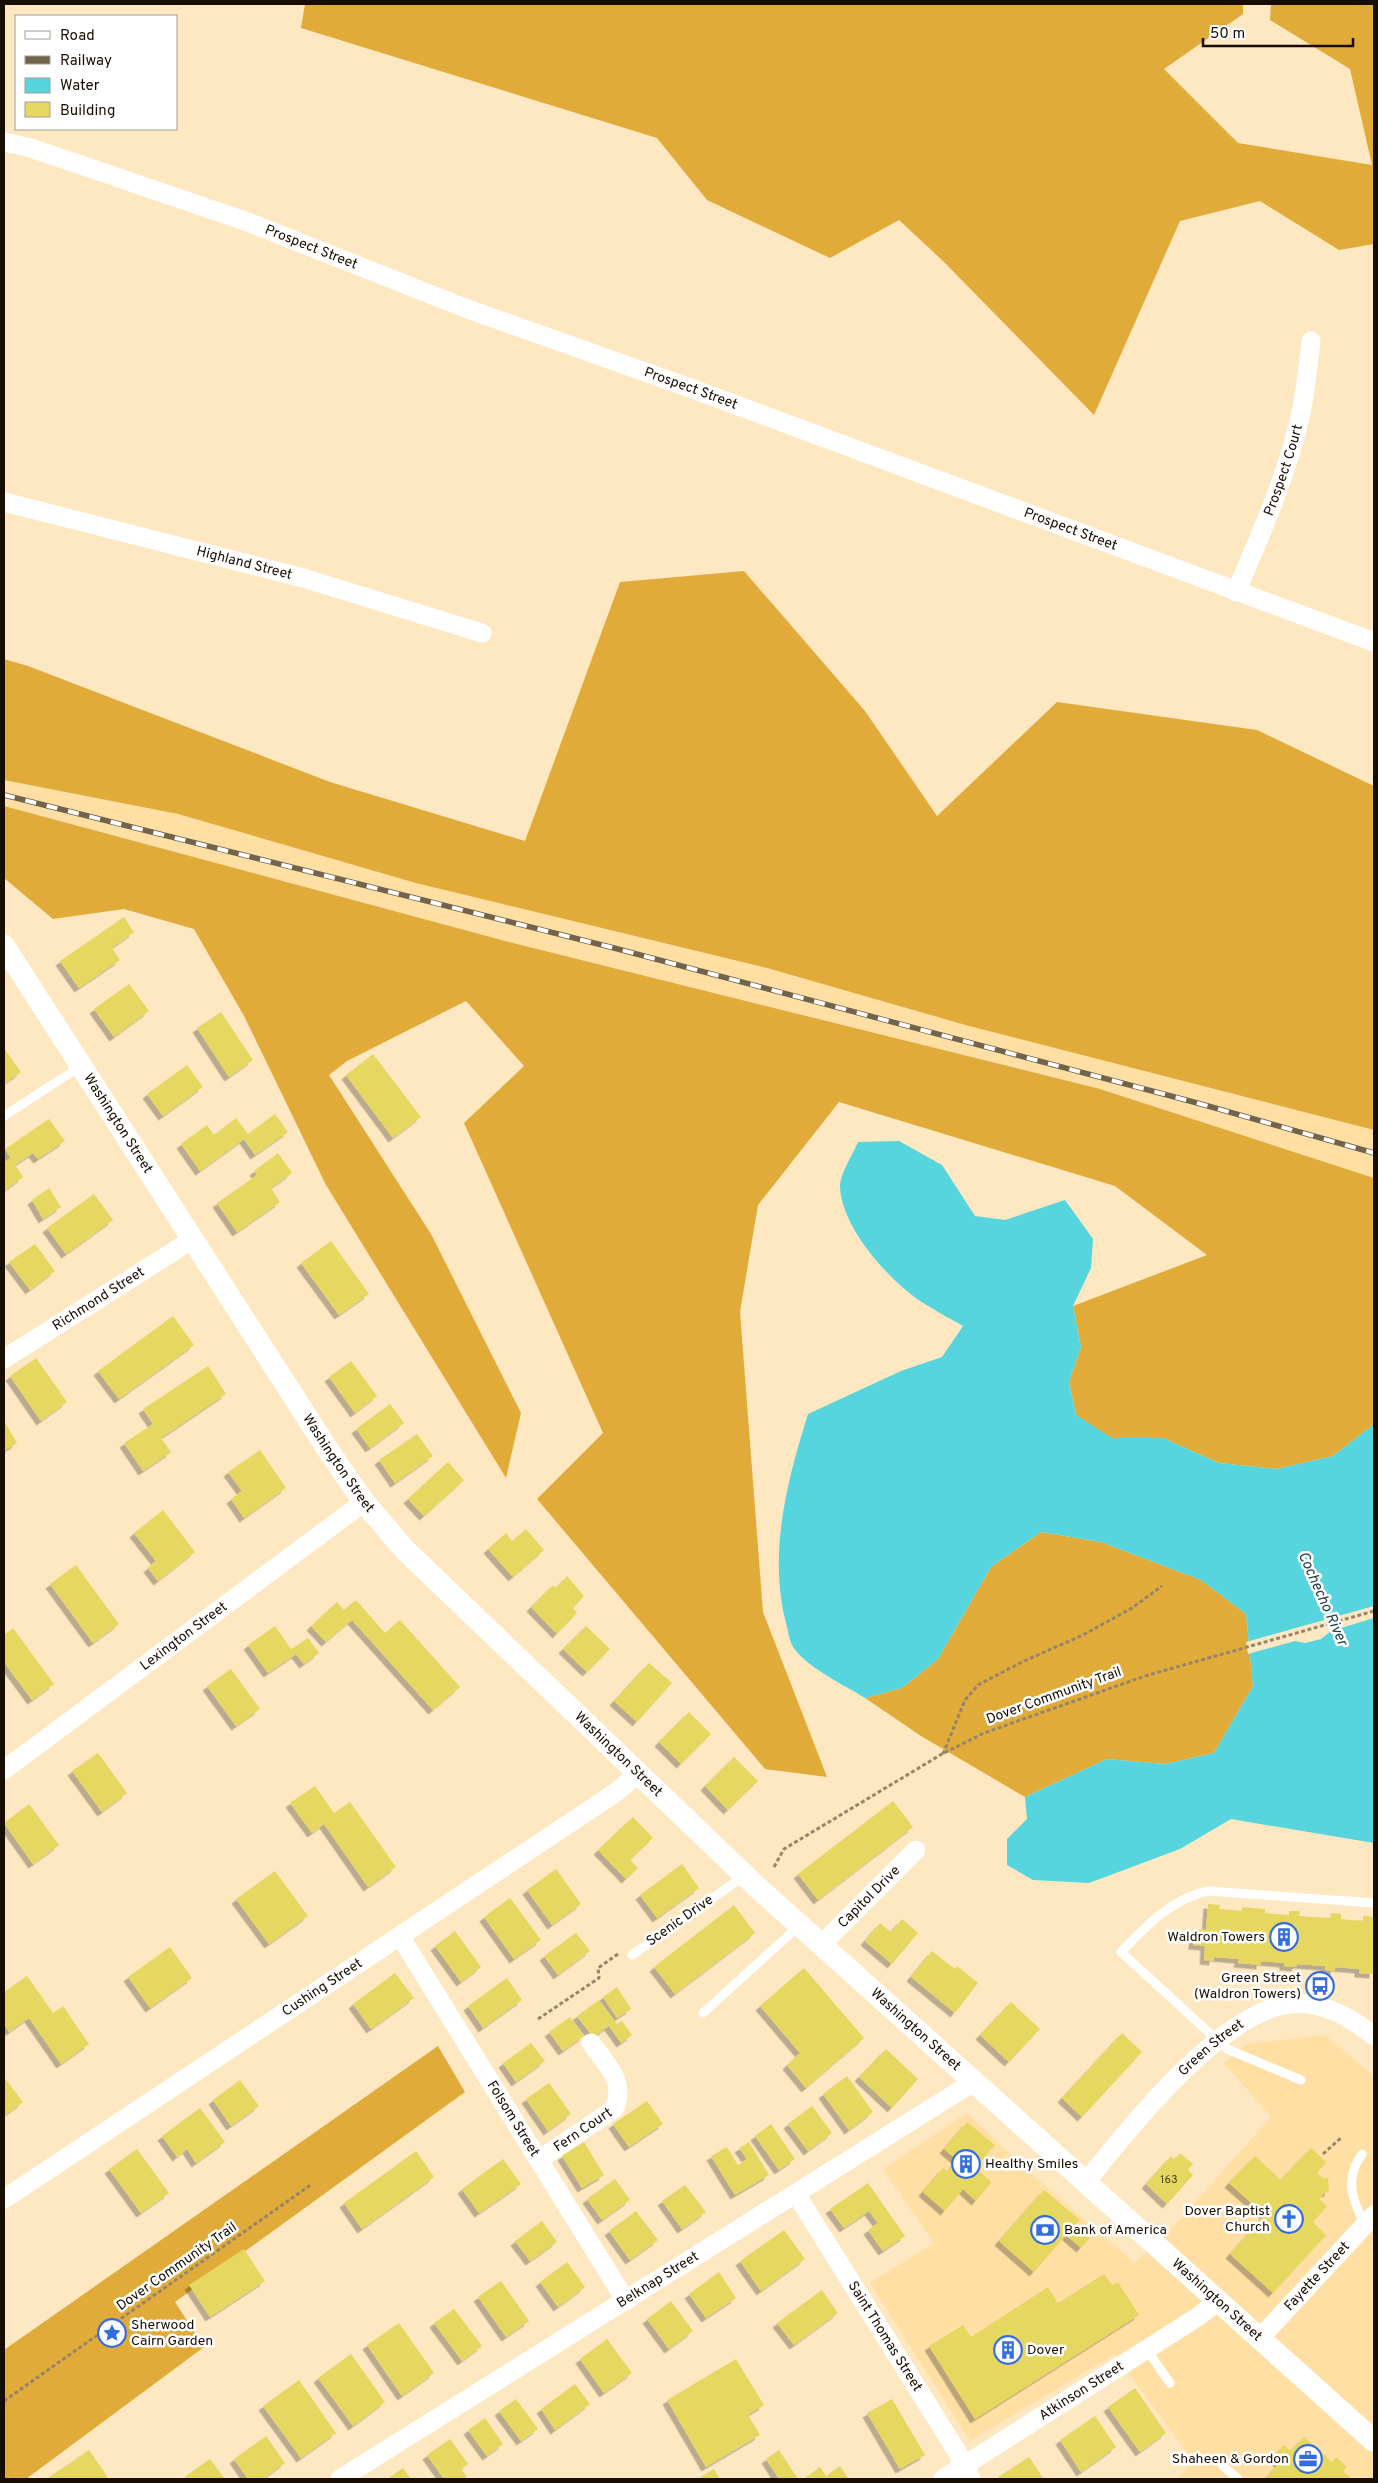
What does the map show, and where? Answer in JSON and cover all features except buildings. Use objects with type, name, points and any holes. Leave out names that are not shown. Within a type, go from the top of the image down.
[{"type":"street","name":"Prospect Street","points":[[4,142],[39,151],[245,221],[465,308],[693,389],[1374,642]]},
{"type":"street","name":"Prospect Court","points":[[1236,592],[1271,511],[1291,452],[1301,411],[1311,341]]},
{"type":"street","name":"Highland Street","points":[[4,502],[303,578],[482,633]]},
{"type":"street","name":"Washington Street","points":[[4,946],[364,1502],[406,1550],[639,1773],[736,1881],[799,1925],[1374,2440]]},
{"type":"street","name":"Richmond Street","points":[[4,1358],[193,1239]]},
{"type":"street","name":"Lexington Street","points":[[4,1770],[364,1502]]},
{"type":"street","name":"Cushing Street","points":[[4,2199],[616,1793],[639,1773]]},
{"type":"street","name":"Capitol Drive","points":[[821,1945],[916,1850]]},
{"type":"street","name":"Folsom Street","points":[[400,1936],[540,2159],[626,2301]]},
{"type":"street","name":"Green Street","points":[[1086,2182],[1116,2144],[1216,2040],[1250,2018],[1284,2005],[1301,2004],[1329,2008],[1350,2018],[1374,2036]]},
{"type":"street","name":"Fern Court","points":[[540,2159],[614,2109],[620,2097],[619,2086],[591,2043]]},
{"type":"street","name":"Belknap Street","points":[[340,2479],[975,2081]]},
{"type":"street","name":"Saint Thomas Street","points":[[796,2194],[968,2473]]},
{"type":"street","name":"Fayette Street","points":[[1260,2338],[1370,2220]]},
{"type":"street","name":"Atkinson Street","points":[[943,2479],[968,2473],[1199,2316],[1218,2301]]},
{"type":"lane","points":[[4,1116],[81,1066]]},
{"type":"lane","name":"Scenic Drive","points":[[632,1955],[736,1881]]},
{"type":"lane","points":[[1301,2080],[1227,2049],[1121,1952],[1154,1920],[1197,1893],[1208,1890],[1374,1903]]},
{"type":"lane","points":[[703,2012],[799,1925]]},
{"type":"lane","points":[[1362,2154],[1354,2165],[1352,2198],[1370,2220]]},
{"type":"lane","points":[[1147,2350],[1170,2383]]},
{"type":"lane","points":[[1223,2466],[1238,2479]]},
{"type":"path","points":[[942,1754],[965,1700],[978,1685],[1024,1661],[1083,1635],[1132,1608],[1162,1586]]},
{"type":"path","name":"Dover Community Trail","points":[[774,1867],[784,1849],[942,1754],[1014,1721],[1145,1676],[1374,1612]]},
{"type":"path","points":[[538,2019],[599,1978],[598,1968],[616,1953],[632,1955]]},
{"type":"path","points":[[1323,2154],[1342,2137]]},
{"type":"path","name":"Dover Community Trail","points":[[4,2401],[312,2184]]},
{"type":"shaded area","points":[[305,4],[1243,4],[1243,14],[1164,69],[1238,143],[1372,165],[1350,69],[1270,20],[1271,4],[1374,4],[1374,244],[1339,250],[1260,201],[1180,221],[1094,415],[943,261],[899,220],[830,258],[707,200],[657,138],[301,28]]},
{"type":"shaded area","points":[[744,571],[865,711],[937,816],[1057,702],[1257,730],[1374,786],[1374,1130],[969,1026],[767,968],[416,883],[178,814],[4,780],[4,659],[28,666],[330,782],[525,841],[620,582]]},
{"type":"shaded area","points":[[4,780],[178,814],[767,968],[969,1026],[1374,1130],[1374,1178],[1100,1089],[513,943],[4,806]]},
{"type":"shaded area","points":[[4,806],[513,943],[1100,1089],[1374,1178],[1374,1424],[1333,1456],[1277,1469],[1219,1463],[1163,1438],[1112,1439],[1076,1415],[1069,1382],[1081,1347],[1073,1306],[1207,1255],[1115,1186],[839,1102],[758,1205],[740,1312],[763,1612],[827,1777],[765,1769],[537,1499],[603,1433],[464,1123],[524,1066],[466,1001],[347,1061],[329,1075],[431,1234],[521,1413],[506,1478],[326,1185],[244,1016],[194,929],[124,909],[53,919],[4,878]]},
{"type":"shaded area","points":[[1041,1532],[1101,1542],[1201,1580],[1246,1614],[1253,1686],[1214,1753],[1165,1764],[1107,1759],[1025,1797],[921,1736],[865,1698],[902,1688],[938,1659],[991,1567]]},
{"type":"shaded area","points":[[1325,2035],[1374,2076],[1374,2479],[1177,2479],[1193,2461],[1115,2354],[970,2441],[870,2283],[934,2243],[883,2169],[967,2113],[1021,2165],[1135,2263],[1173,2227],[1271,2117],[1224,2063],[1246,2044]]},
{"type":"shaded area","points":[[438,2046],[465,2092],[175,2302],[204,2347],[26,2479],[4,2479],[4,2350]]},
{"type":"water","name":"Cochecho River","points":[[899,1141],[942,1165],[975,1216],[1005,1220],[1065,1200],[1093,1239],[1091,1268],[1073,1306],[1081,1347],[1069,1382],[1076,1415],[1112,1438],[1163,1438],[1219,1463],[1277,1469],[1333,1456],[1374,1424],[1374,1843],[1231,1819],[1180,1849],[1089,1883],[1033,1880],[1007,1865],[1007,1839],[1027,1819],[1025,1797],[1107,1759],[1165,1764],[1214,1753],[1253,1686],[1246,1614],[1201,1580],[1101,1542],[1041,1532],[991,1567],[938,1659],[902,1688],[865,1698],[814,1667],[797,1653],[789,1637],[781,1597],[780,1544],[782,1517],[787,1491],[808,1414],[901,1371],[942,1357],[963,1326],[920,1301],[894,1279],[868,1250],[857,1234],[842,1201],[841,1180],[858,1142]]},
{"type":"pier","points":[[1374,1606],[1374,1618],[1331,1631],[1321,1639],[1305,1643],[1295,1641],[1248,1654],[1246,1642]]},
{"type":"railway","points":[[4,795],[614,948],[1201,1104],[1374,1153]]},
{"type":"place","name":"Waldron Towers","points":[[1284,1937]]},
{"type":"place","name":"Green Street (Waldron Towers)","points":[[1320,1986]]},
{"type":"place","name":"Healthy Smiles","points":[[966,2164]]},
{"type":"place","name":"Dover Baptist Church","points":[[1289,2219]]},
{"type":"place","name":"Bank of America","points":[[1045,2230]]},
{"type":"place","name":"Sherwood Cairn Garden","points":[[112,2333]]},
{"type":"place","name":"Dover","points":[[1008,2350]]},
{"type":"place","name":"Shaheen & Gordon","points":[[1308,2459]]}]
